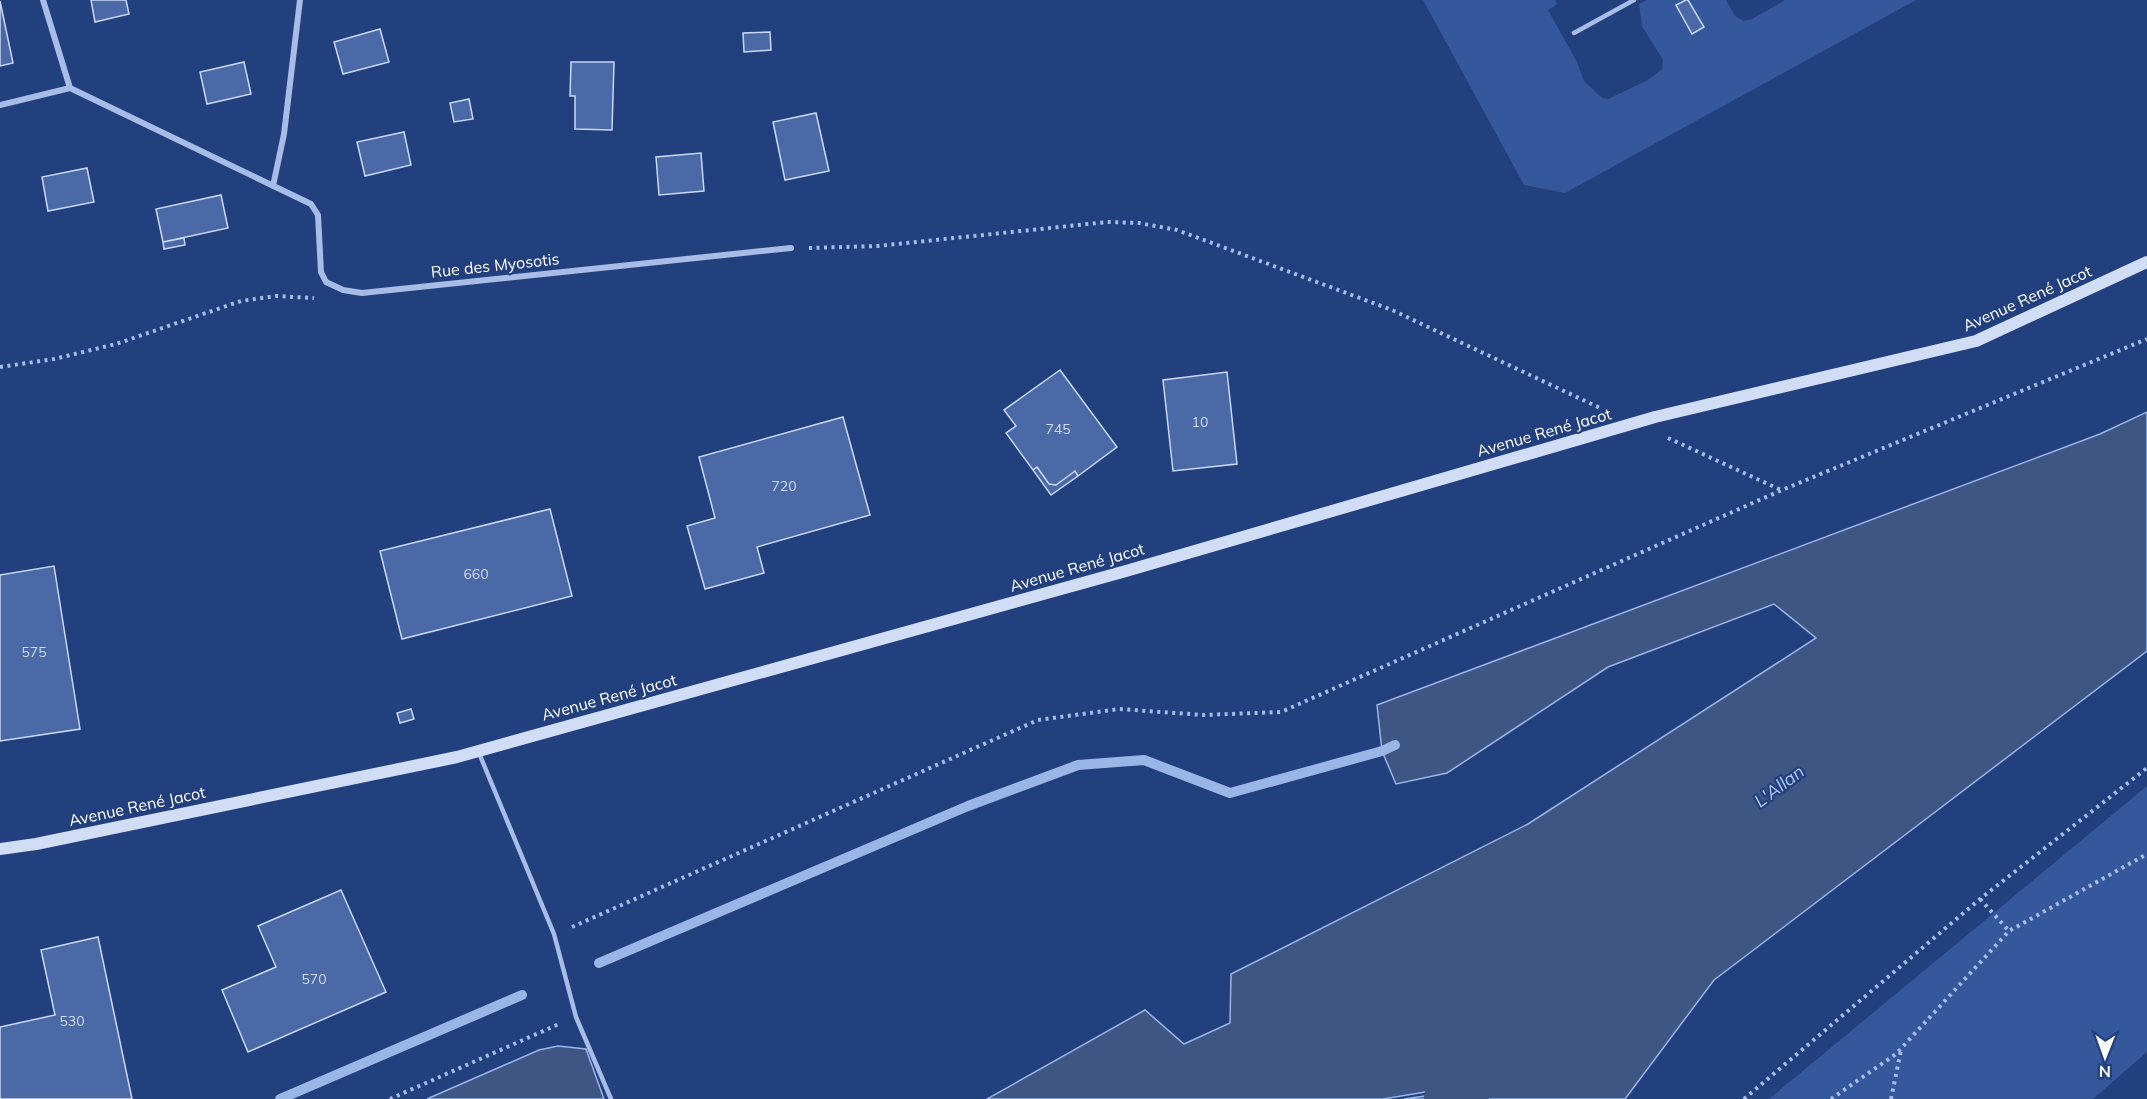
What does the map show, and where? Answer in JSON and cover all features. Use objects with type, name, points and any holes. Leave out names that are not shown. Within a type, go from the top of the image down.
[{"type":"main road","name":"Avenue René Jacot","points":[[0,849],[36,844],[457,757],[1126,571],[1655,417],[1976,341],[2147,262]]},
{"type":"street","points":[[0,105],[70,88],[43,0]]},
{"type":"street","points":[[273,186],[284,134],[300,0]]},
{"type":"street","name":"Rue des Myosotis","points":[[70,88],[311,204],[318,215],[321,272],[326,282],[343,290],[362,293],[791,248]]},
{"type":"lane","points":[[1574,33],[1634,0]]},
{"type":"lane","points":[[478,751],[554,934],[576,1017],[611,1099]]},
{"type":"path","points":[[791,248],[878,246],[1107,222],[1139,223],[1176,230],[1392,310],[1598,409],[1608,407]]},
{"type":"path","points":[[0,368],[54,359],[116,344],[242,301],[276,296],[318,298]]},
{"type":"path","points":[[554,934],[1038,720],[1119,709],[1203,715],[1281,712],[1782,490],[2147,339]]},
{"type":"path","points":[[1659,434],[1782,490]]},
{"type":"path","points":[[1744,1099],[1980,898],[2147,768]]},
{"type":"path","points":[[1831,1099],[1901,1050],[2009,931],[2147,854]]},
{"type":"path","points":[[1980,898],[2009,931]]},
{"type":"path","points":[[390,1099],[576,1017]]},
{"type":"path","points":[[1891,1099],[1901,1050]]},
{"type":"shaded area","points":[[1423,0],[1555,0],[1557,4],[1548,10],[1577,62],[1584,81],[1602,98],[1608,99],[1648,80],[1662,69],[1663,60],[1642,26],[1639,4],[1647,0],[1726,0],[1735,16],[1744,21],[1752,19],[1785,0],[1916,0],[1565,193],[1524,185]]},
{"type":"shaded area","points":[[2147,786],[2147,1052],[2093,1099],[1769,1099]]},
{"type":"water","points":[[2147,412],[2147,651],[1714,980],[1625,1099],[1404,1099],[1459,1091],[1462,1086],[1383,1099],[987,1099],[1145,1010],[1184,1044],[1230,1023],[1231,974],[1528,824],[1816,638],[1774,604],[1608,667],[1447,773],[1396,784],[1382,751],[1377,705],[2100,434]]},
{"type":"water","points":[[558,1046],[586,1049],[604,1099],[427,1099],[539,1050]]},
{"type":"building","points":[[91,0],[126,0],[129,14],[95,22]]},
{"type":"building","points":[[1686,0],[1704,27],[1692,34],[1676,5]]},
{"type":"building","points":[[0,1],[13,63],[0,66]]},
{"type":"building","points":[[380,29],[389,62],[343,74],[334,42]]},
{"type":"building","points":[[770,32],[771,50],[744,52],[743,33]]},
{"type":"building","points":[[244,62],[251,94],[207,104],[200,72]]},
{"type":"building","points":[[571,62],[614,62],[612,130],[575,129],[575,96],[570,96]]},
{"type":"building","points":[[469,99],[473,119],[454,122],[450,103]]},
{"type":"building","points":[[816,113],[829,171],[785,180],[773,122]]},
{"type":"building","points":[[404,132],[411,165],[365,176],[357,142]]},
{"type":"building","points":[[701,153],[704,191],[659,195],[656,157]]},
{"type":"building","points":[[87,168],[94,202],[48,211],[42,177]]},
{"type":"building","points":[[221,195],[228,228],[163,242],[156,209]]},
{"type":"building","points":[[184,238],[185,245],[164,249],[163,242]]},
{"type":"building","points":[[1060,370],[1117,447],[1078,476],[1075,471],[1056,485],[1049,484],[1037,467],[1033,470],[1006,433],[1016,426],[1004,410]]},
{"type":"building","points":[[1227,372],[1237,464],[1173,471],[1163,380]]},
{"type":"building","points":[[843,417],[870,515],[757,547],[764,573],[705,589],[687,526],[715,518],[699,457]]},
{"type":"building","points":[[1037,467],[1049,484],[1056,485],[1075,471],[1078,476],[1051,495],[1033,470]]},
{"type":"building","points":[[550,509],[572,596],[402,639],[380,551]]},
{"type":"building","points":[[54,566],[80,729],[0,741],[0,575]]},
{"type":"building","points":[[411,709],[414,719],[400,723],[397,713]]},
{"type":"building","points":[[341,890],[386,992],[248,1052],[222,990],[276,967],[258,926]]},
{"type":"building","points":[[98,937],[132,1099],[0,1099],[0,1027],[55,1015],[41,950]]},
{"type":"waterway","points":[[599,963],[968,806],[1078,765],[1144,760],[1230,793],[1382,751],[1395,745]]},
{"type":"waterway","points":[[280,1099],[522,995]]},
{"type":"waterway","name":"L'Allan","points":[[1453,1099],[1503,1014]]}]
